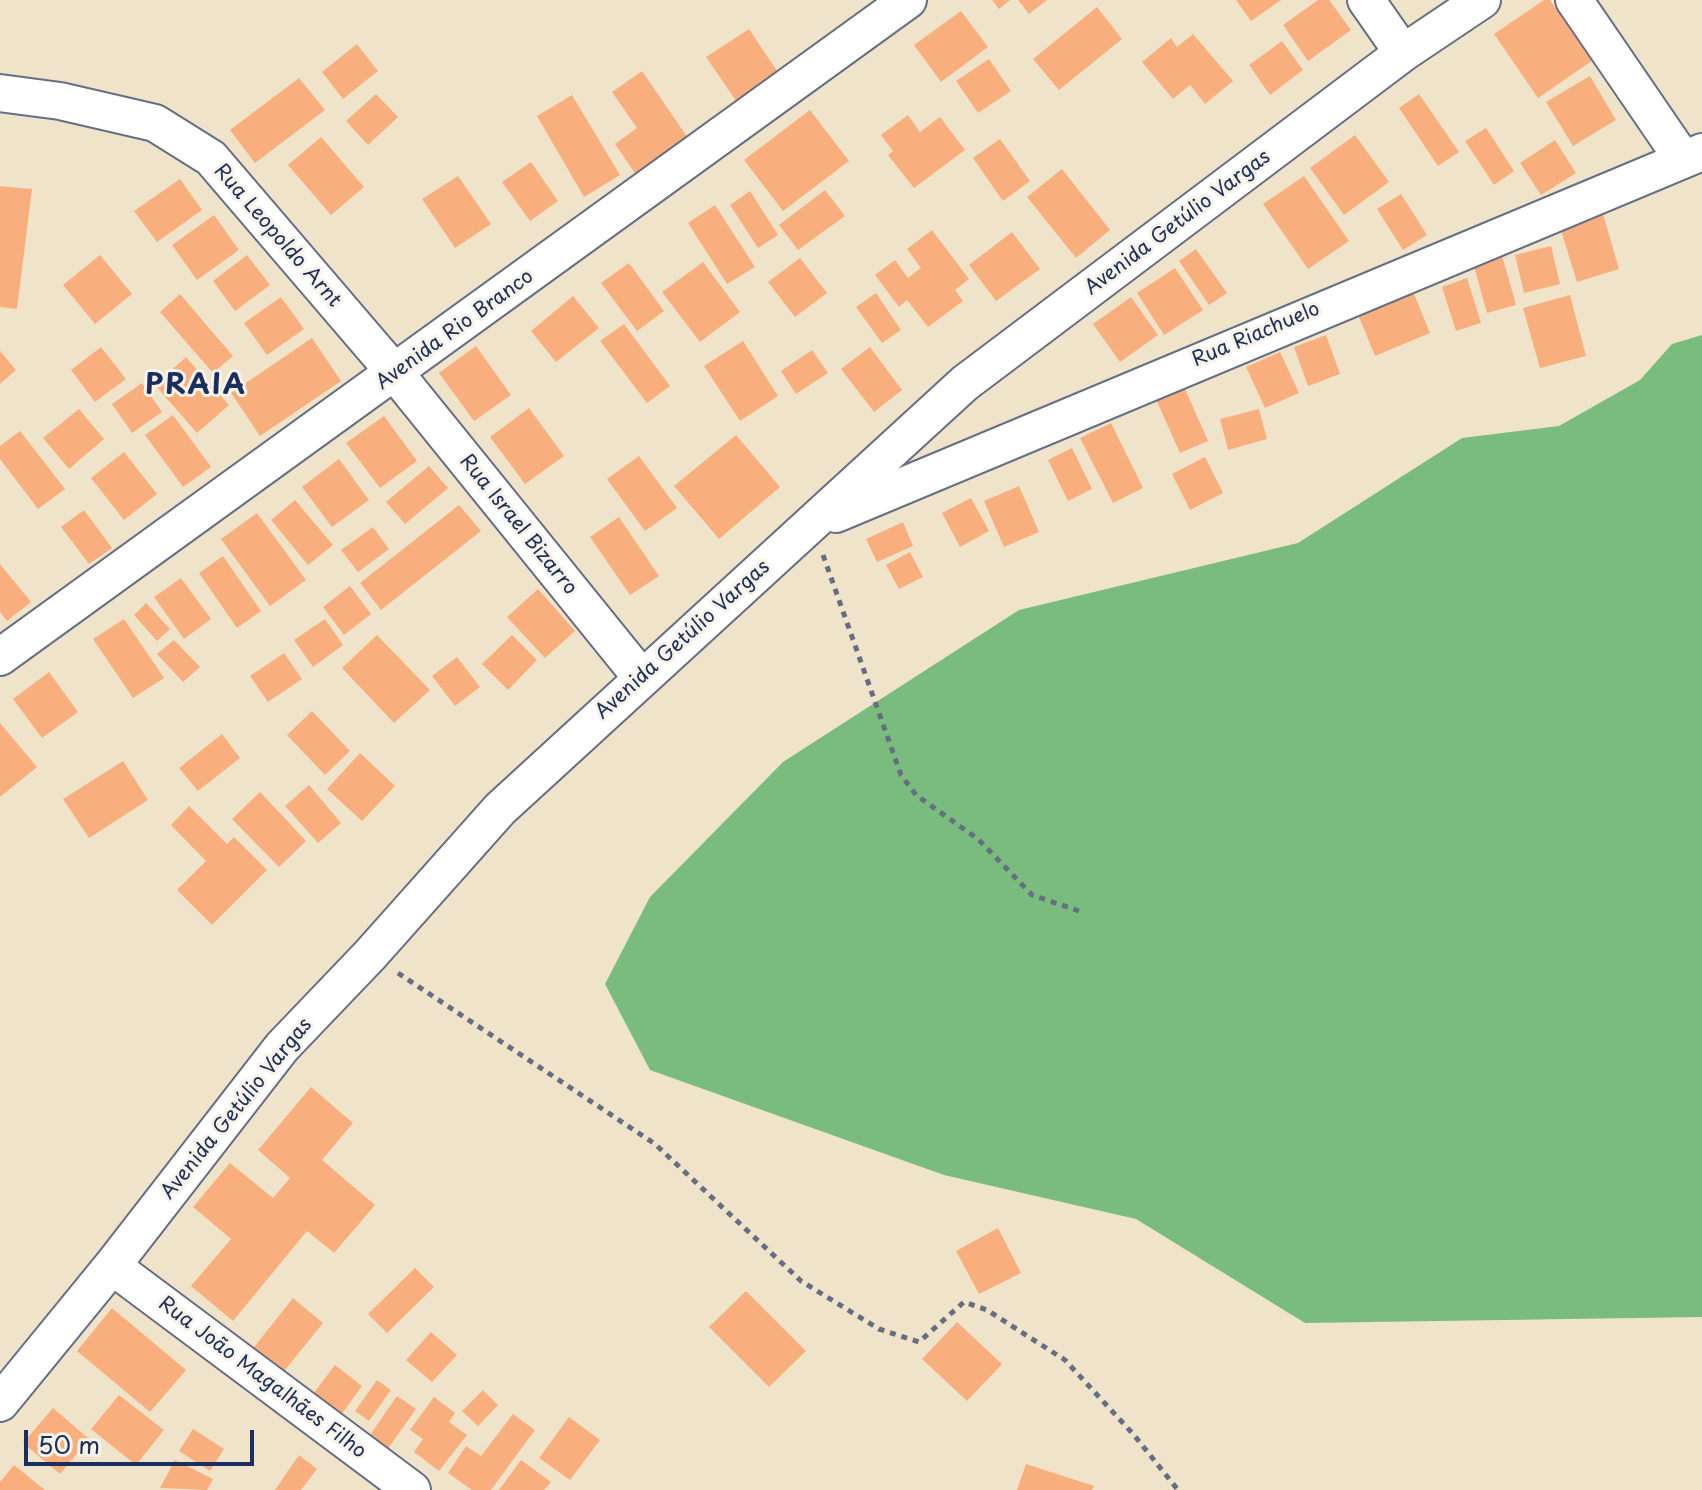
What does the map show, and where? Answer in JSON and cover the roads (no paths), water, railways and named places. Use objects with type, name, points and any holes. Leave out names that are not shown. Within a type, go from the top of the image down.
[{"type":"street","name":"Avenida Rio Branco","points":[[0,657],[396,374],[908,0]]},
{"type":"street","points":[[1366,0],[1403,53]]},
{"type":"street","name":"Avenida Getúlio Vargas","points":[[0,1403],[112,1266],[282,1047],[370,955],[500,809],[965,383],[1403,53],[1482,0]]},
{"type":"street","points":[[1574,0],[1692,155]]},
{"type":"street","name":"Rua Leopoldo Arnt","points":[[0,93],[60,101],[155,123],[211,158],[396,374]]},
{"type":"street","name":"Rua Riachuelo","points":[[812,524],[1692,155]]},
{"type":"street","name":"Rua Israel Bizarro","points":[[396,374],[641,677]]},
{"type":"street","name":"Rua João Magalhães Filho","points":[[112,1266],[412,1490]]},
{"type":"district","name":"PRAIA","points":[[196,386]]}]
